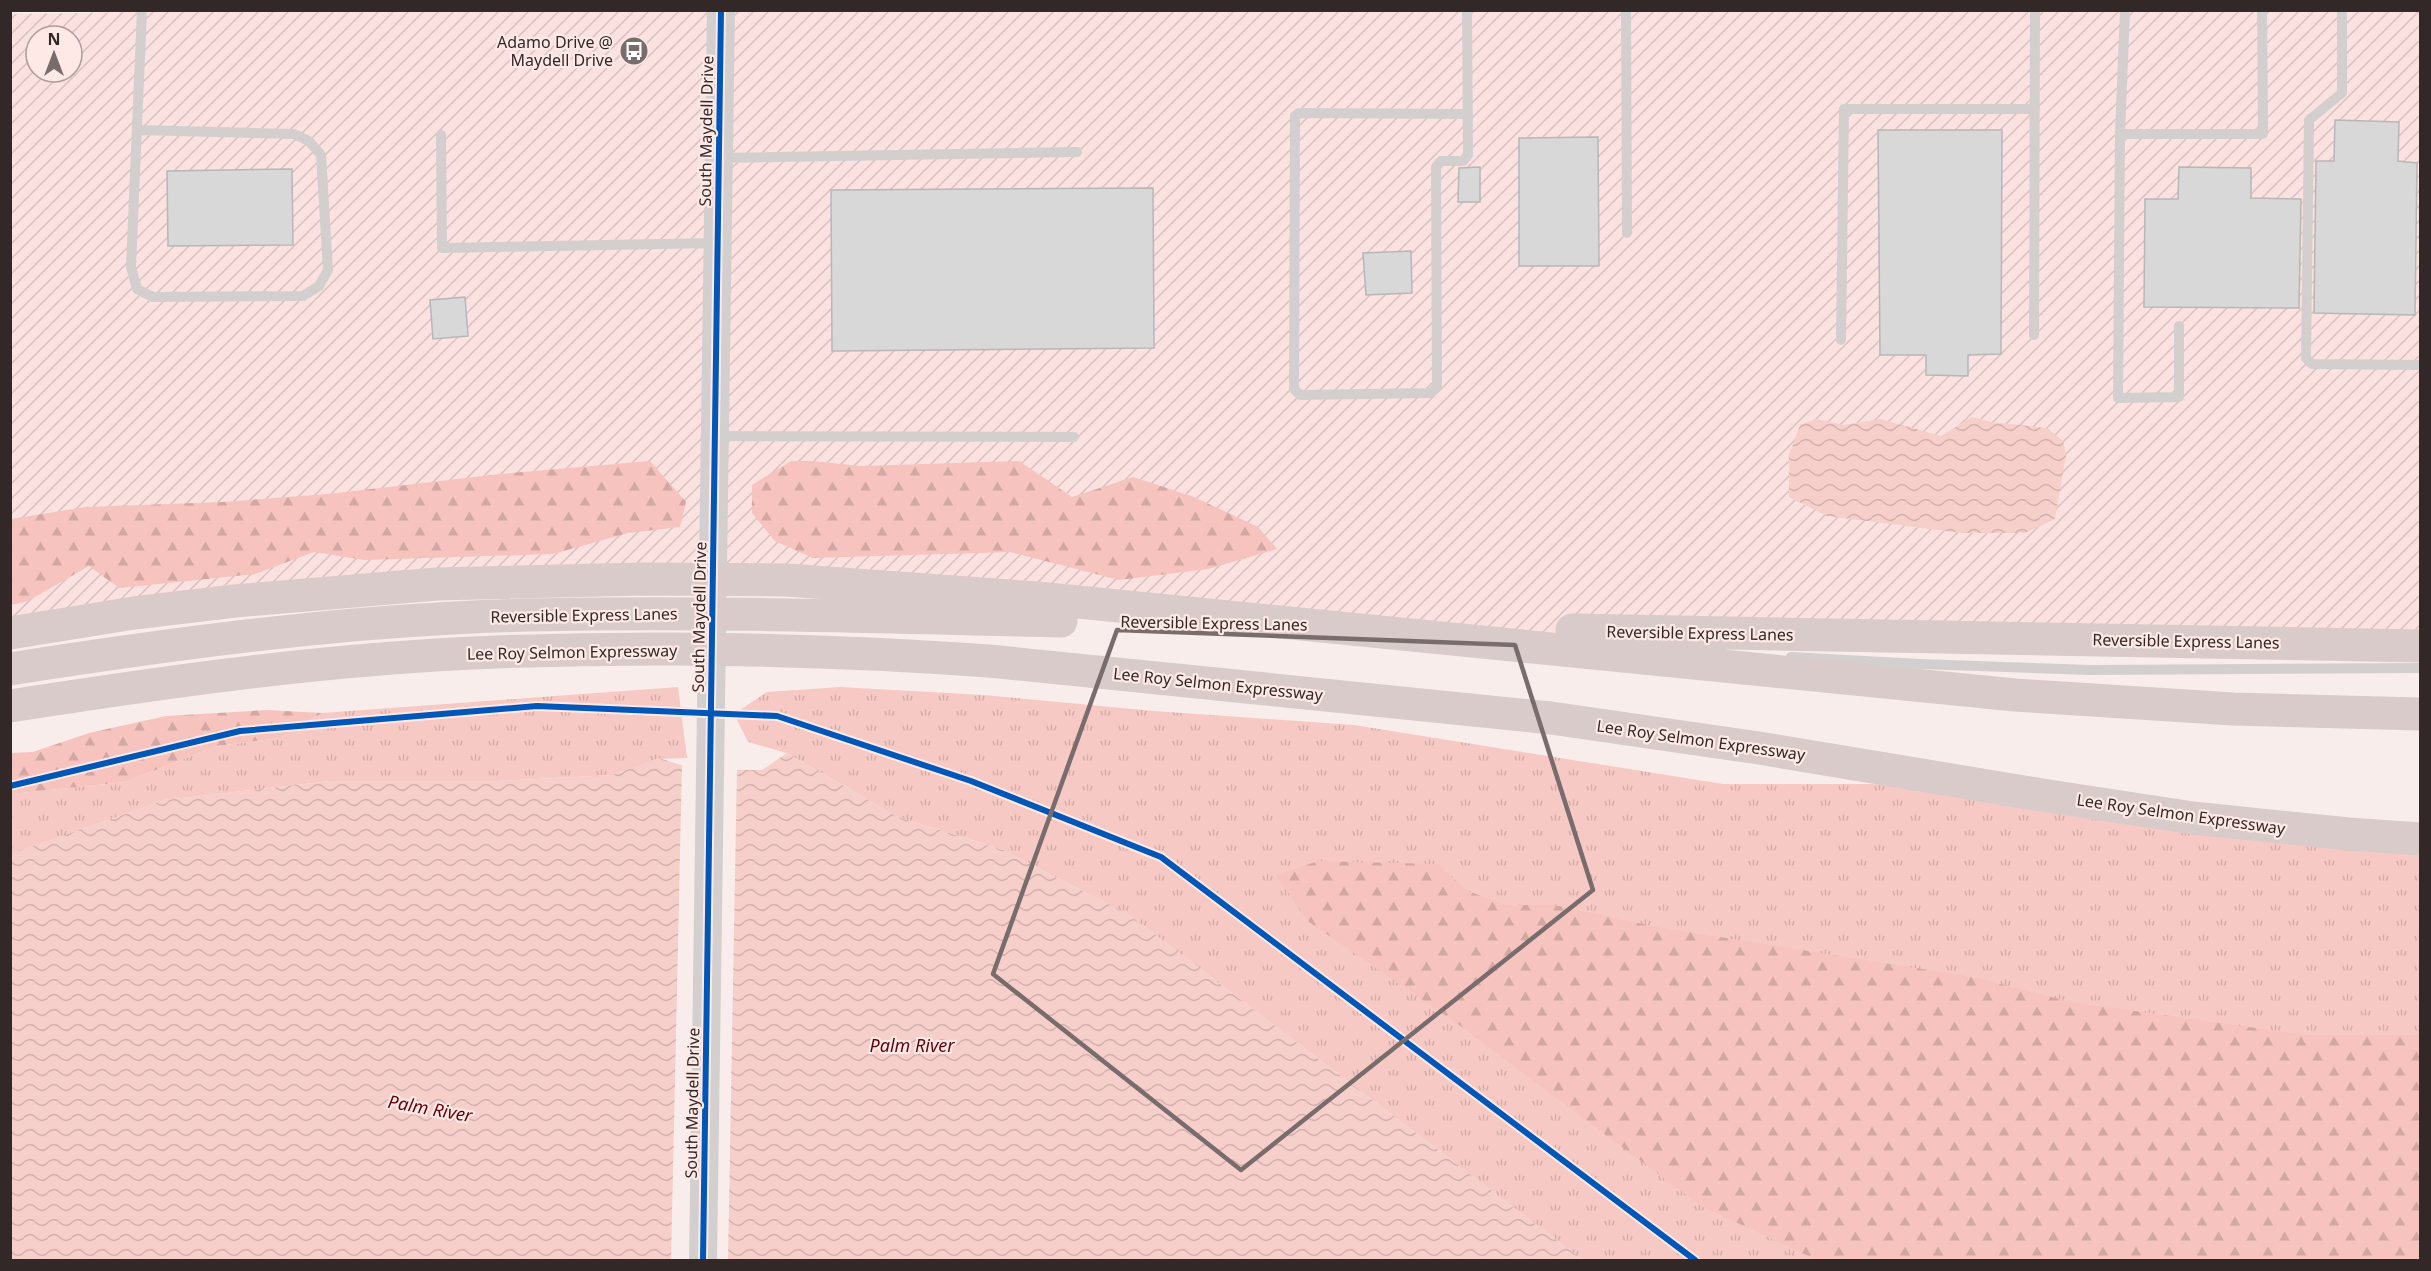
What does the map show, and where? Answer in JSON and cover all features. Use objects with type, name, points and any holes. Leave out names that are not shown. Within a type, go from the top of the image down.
[{"type":"highway","points":[[10,633],[146,612],[334,592],[437,584],[643,579],[786,580],[1038,598],[2096,702],[2233,709],[2421,714]]},
{"type":"highway","name":"Reversible Express Lanes","points":[[10,669],[217,639],[354,626],[530,615],[673,614],[2421,646]]},
{"type":"highway","name":"Lee Roy Selmon Expressway","points":[[10,706],[190,680],[312,666],[494,652],[636,649],[793,651],[989,661],[1551,718],[1760,748],[2193,818],[2421,839]]},
{"type":"street","name":"South Maydell Drive","points":[[703,1260],[721,10]]},
{"type":"lane","points":[[138,130],[294,134],[309,141],[321,154],[328,270],[319,286],[303,296],[153,297],[137,289],[131,267],[142,10]]},
{"type":"lane","points":[[1467,10],[1468,114],[1468,155],[1463,161],[1441,161],[1436,167],[1437,387],[1431,393],[1299,395],[1294,389],[1295,116],[1299,113],[1468,114]]},
{"type":"lane","points":[[1626,10],[1627,232]]},
{"type":"lane","points":[[2034,335],[2035,10]]},
{"type":"lane","points":[[2125,10],[2120,134],[2118,398],[2179,397],[2179,326]]},
{"type":"lane","points":[[2120,134],[2263,134],[2262,10]]},
{"type":"lane","points":[[2342,10],[2342,93],[2309,120],[2306,358],[2312,364],[2421,365]]},
{"type":"lane","points":[[1841,340],[1844,109],[2035,109]]},
{"type":"lane","points":[[441,135],[442,248],[718,243]]},
{"type":"lane","points":[[719,158],[1077,152]]},
{"type":"lane","points":[[715,436],[1074,437]]},
{"type":"lane","points":[[1781,656],[2091,670],[2421,668]]},
{"type":"lane","points":[[1690,662],[1758,657]]},
{"type":"highlighted area","points":[[1117,630],[1515,645],[1593,890],[1241,1170],[993,974]]},
{"type":"shaded area","points":[[263,10],[719,11],[705,568],[11,627],[10,14]]},
{"type":"shaded area","points":[[727,11],[2420,11],[2420,644],[1563,637],[711,566]]},
{"type":"green space","points":[[650,461],[686,502],[680,527],[628,533],[553,554],[364,560],[314,552],[255,574],[119,588],[89,566],[28,601],[11,605],[11,519],[86,507],[222,502],[328,494],[500,474]]},
{"type":"green space","points":[[791,461],[861,466],[1019,461],[1072,497],[1133,477],[1194,497],[1258,527],[1277,549],[1208,569],[1119,580],[1010,552],[813,558],[775,541],[752,513],[752,485]]},
{"type":"green space","points":[[678,687],[687,758],[659,759],[612,775],[498,781],[331,781],[165,800],[11,854],[10,794],[125,782],[217,746],[280,738],[322,713]]},
{"type":"green space","points":[[840,687],[984,695],[1154,711],[1354,725],[1723,784],[1879,784],[2420,824],[2420,1260],[1583,1260],[1128,914],[1003,850],[898,817],[787,753],[748,742],[734,714],[767,692]]},
{"type":"green space","points":[[267,710],[322,713],[280,738],[217,746],[125,782],[11,794],[11,753],[33,752],[89,733],[166,716]]},
{"type":"green space","points":[[1318,861],[1437,864],[1468,891],[1506,905],[1554,905],[1657,927],[1973,977],[2071,1002],[2306,1035],[2420,1035],[2420,1260],[1817,1260],[1701,1206],[1462,1027],[1309,922],[1276,875]]},
{"type":"water","points":[[1972,417],[1991,422],[2047,428],[2063,441],[2066,455],[2055,519],[2025,533],[1963,533],[1827,516],[1789,497],[1789,455],[1800,425],[1816,419],[1844,425],[1880,419],[1941,436]]},
{"type":"water","name":"Palm River","points":[[787,753],[898,817],[1003,850],[1128,914],[1583,1260],[11,1260],[10,854],[165,800],[331,781],[498,781],[612,775],[659,758],[703,772],[704,770],[762,770]]},
{"type":"pier","points":[[682,762],[701,768],[737,767],[728,1260],[671,1260]]},
{"type":"building","points":[[2335,120],[2399,122],[2398,161],[2417,163],[2415,315],[2314,313],[2316,161],[2334,161]]},
{"type":"building","points":[[1878,130],[2002,130],[2001,354],[1968,355],[1968,376],[1926,375],[1926,355],[1880,355]]},
{"type":"building","points":[[1598,137],[1599,266],[1519,266],[1519,138]]},
{"type":"building","points":[[1480,167],[1480,202],[1458,202],[1459,168]]},
{"type":"building","points":[[2179,167],[2251,168],[2251,198],[2301,199],[2299,308],[2144,307],[2145,199],[2178,199]]},
{"type":"building","points":[[292,169],[293,245],[168,246],[167,171]]},
{"type":"building","points":[[1153,188],[1154,348],[832,351],[831,190]]},
{"type":"building","points":[[1411,251],[1412,293],[1366,295],[1363,253]]},
{"type":"building","points":[[465,297],[468,336],[433,339],[430,300]]},
{"type":"cycle path","points":[[703,1260],[721,10]]},
{"type":"cycle path","points":[[10,786],[240,731],[537,706],[777,716],[971,781],[1161,857],[1695,1260]]},
{"type":"place","name":"Adamo Drive @ Maydell Drive","points":[[634,51]]}]
